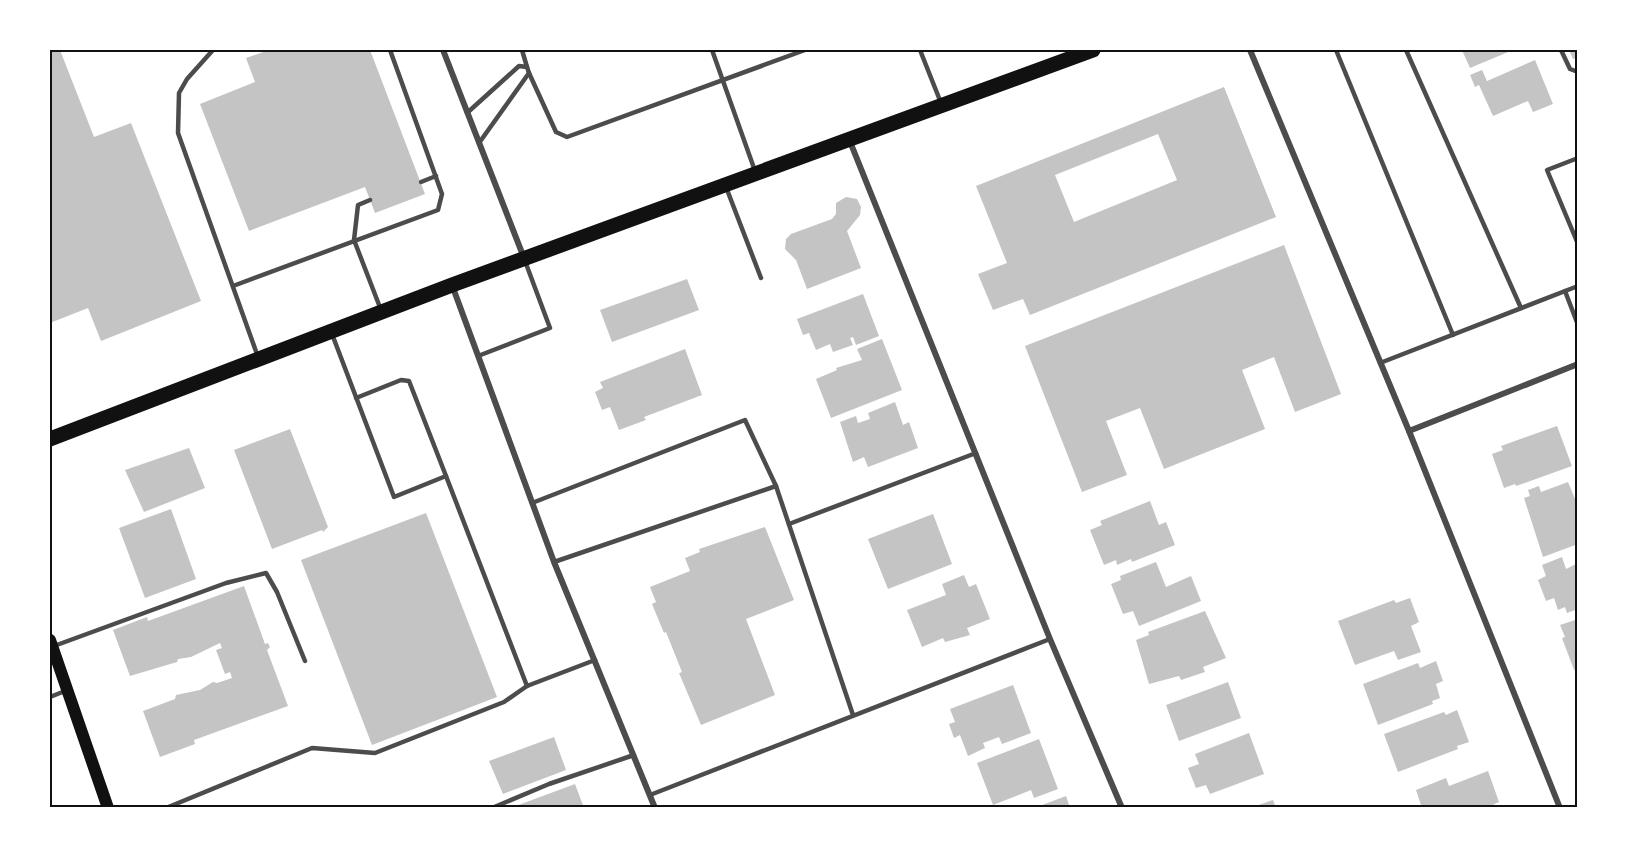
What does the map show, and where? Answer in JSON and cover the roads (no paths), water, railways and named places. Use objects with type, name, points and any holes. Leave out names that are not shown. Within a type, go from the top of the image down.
[{"type":"main road","points":[[50,439],[452,285],[1093,50]]},
{"type":"main road","points":[[51,643],[108,807]]},
{"type":"street","points":[[443,50],[524,259]]},
{"type":"street","points":[[1251,50],[1409,431],[1560,807]]},
{"type":"street","points":[[849,139],[1050,639],[1122,807]]},
{"type":"street","points":[[452,285],[554,562],[655,807]]},
{"type":"street","points":[[1409,431],[1578,364]]},
{"type":"lane","points":[[213,50],[187,79],[179,93],[178,133],[259,360]]},
{"type":"lane","points":[[232,286],[438,210],[442,194],[390,50]]},
{"type":"lane","points":[[522,50],[529,73],[556,132],[567,138],[805,50]]},
{"type":"lane","points":[[712,50],[756,174]]},
{"type":"lane","points":[[920,50],[942,105]]},
{"type":"lane","points":[[1336,50],[1453,335]]},
{"type":"lane","points":[[1406,50],[1521,308]]},
{"type":"lane","points":[[1561,50],[1570,69],[1578,72]]},
{"type":"lane","points":[[467,113],[507,75],[519,66],[527,67]]},
{"type":"lane","points":[[479,143],[529,73]]},
{"type":"lane","points":[[1578,158],[1547,170],[1578,244]]},
{"type":"lane","points":[[420,182],[436,176]]},
{"type":"lane","points":[[725,185],[761,279]]},
{"type":"lane","points":[[370,200],[358,205],[354,240],[382,312]]},
{"type":"lane","points":[[478,356],[550,328],[524,259]]},
{"type":"lane","points":[[1380,363],[1578,286]]},
{"type":"lane","points":[[1565,291],[1578,325]]},
{"type":"lane","points":[[331,332],[394,496],[446,476]]},
{"type":"lane","points":[[356,398],[401,380],[409,381],[527,686]]},
{"type":"lane","points":[[532,503],[745,420],[776,486],[853,715]]},
{"type":"lane","points":[[789,524],[976,453]]},
{"type":"lane","points":[[554,562],[776,486]]},
{"type":"lane","points":[[51,643],[226,583],[266,573],[277,592],[305,661]]},
{"type":"lane","points":[[650,795],[1050,639]]},
{"type":"lane","points":[[166,807],[312,748],[375,753],[504,702],[527,686],[595,660]]},
{"type":"lane","points":[[50,697],[68,690]]},
{"type":"lane","points":[[492,807],[549,784],[634,755]]}]
